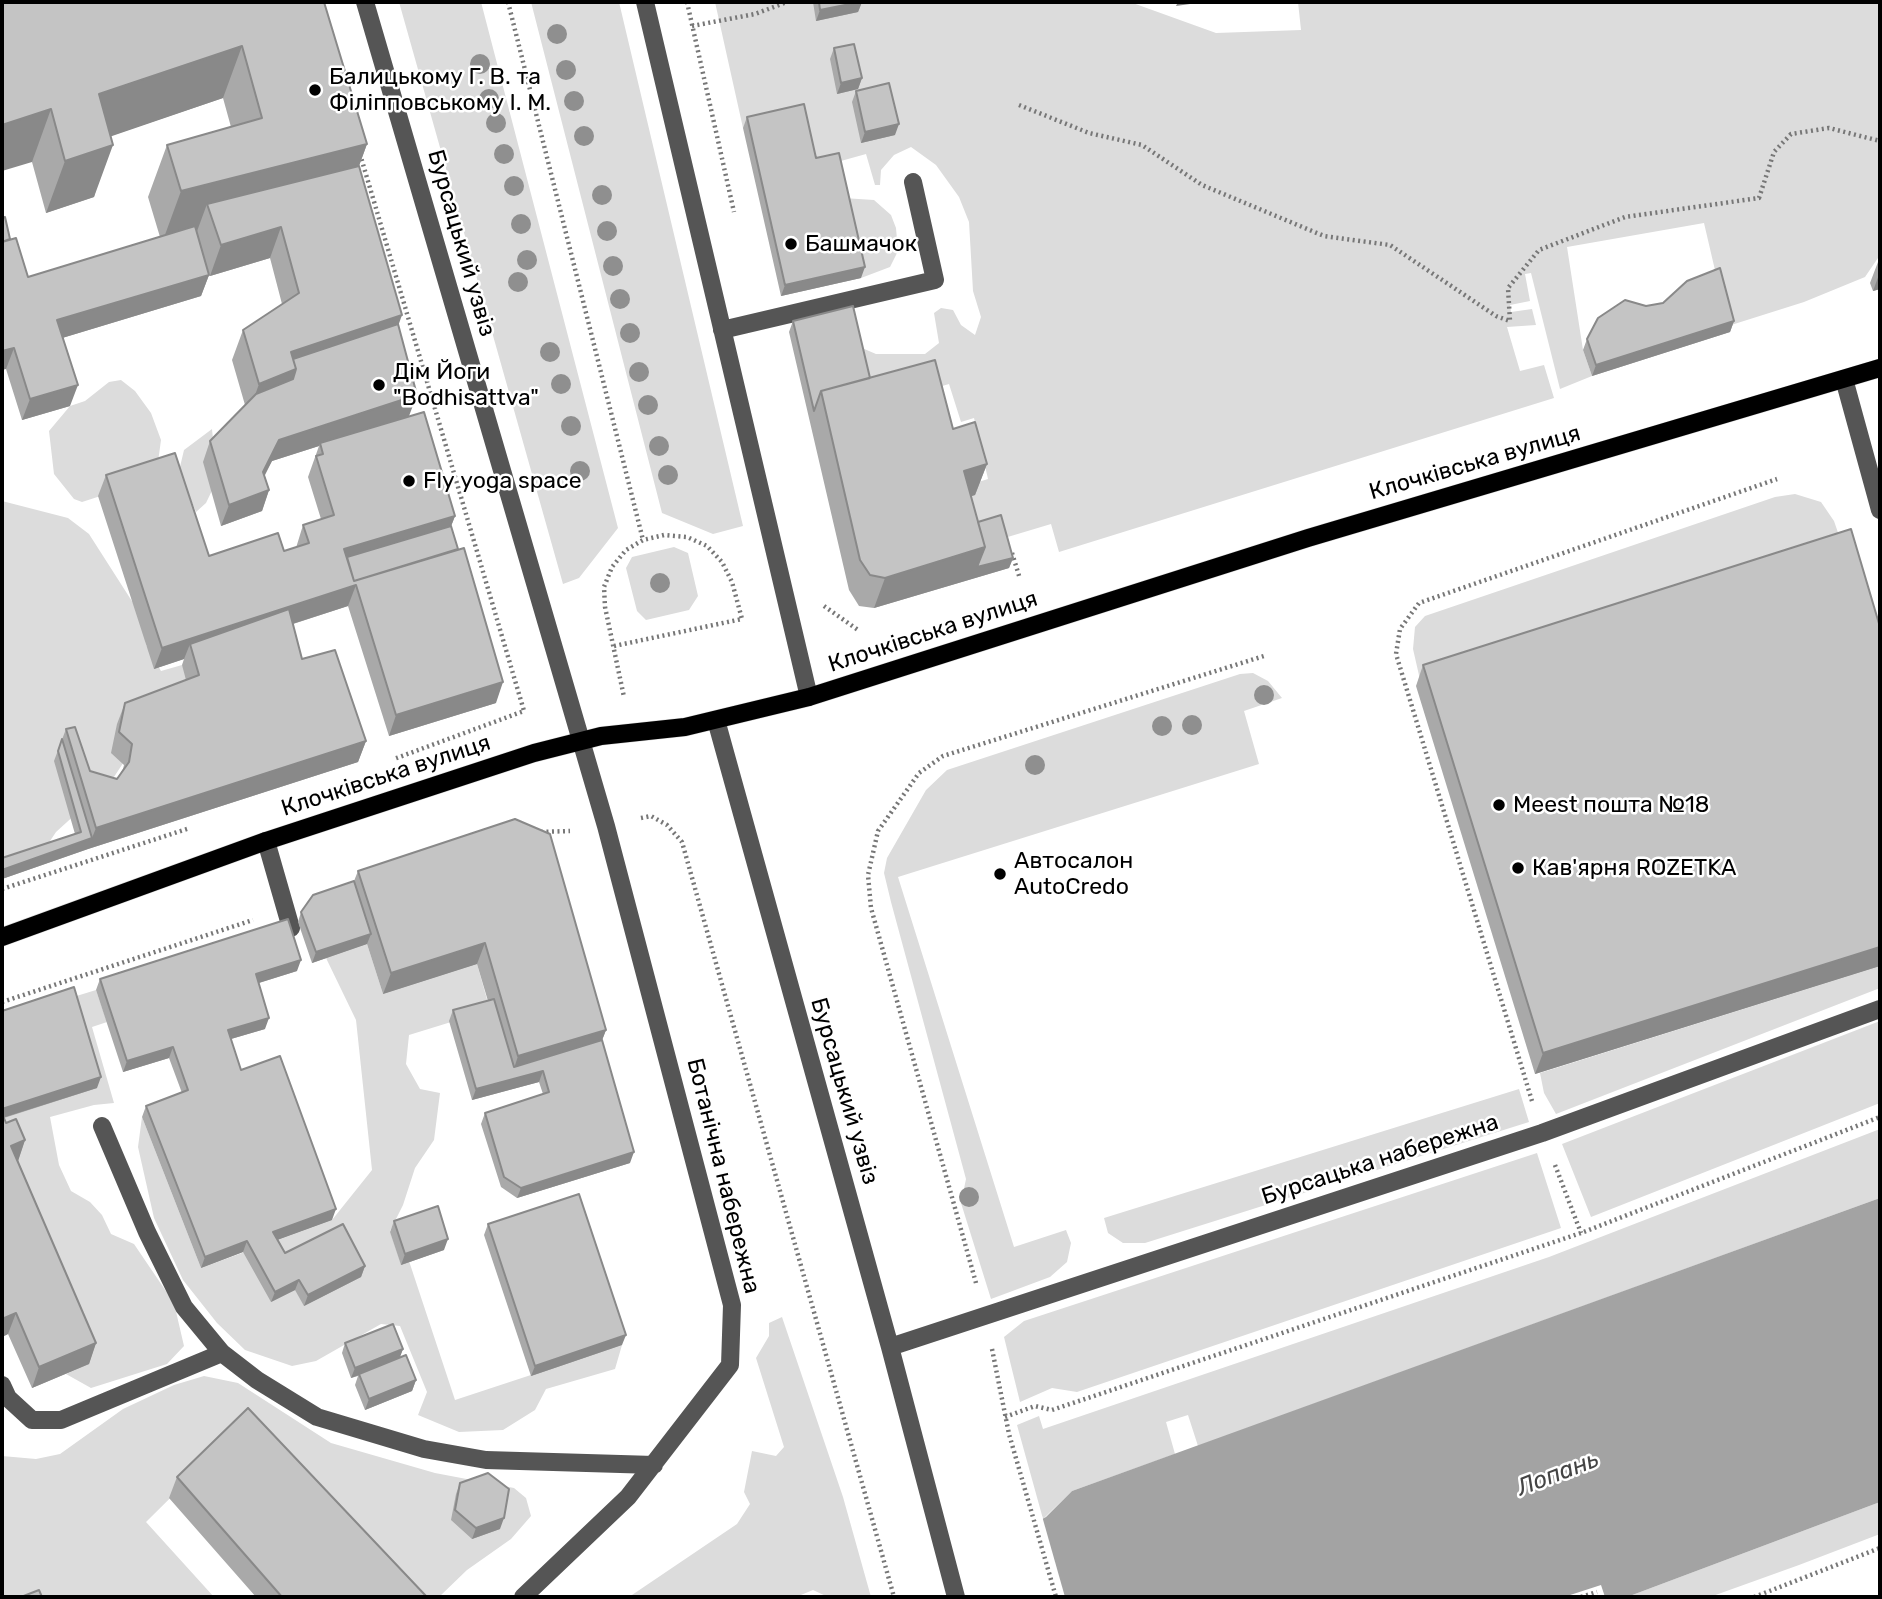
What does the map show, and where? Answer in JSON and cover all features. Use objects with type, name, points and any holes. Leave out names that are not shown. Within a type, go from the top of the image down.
[{"type":"main road","name":"Клочківська вулиця","points":[[2,937],[266,841],[534,752],[581,740],[716,720],[810,697],[1308,538],[1880,368]]},
{"type":"street","name":"Бурсацький узвіз","points":[[365,2],[581,740]]},
{"type":"street","points":[[645,2],[810,697]]},
{"type":"street","points":[[722,330],[934,280],[912,182]]},
{"type":"street","points":[[1844,379],[1880,510]]},
{"type":"street","name":"Бурсацький узвіз","points":[[716,720],[890,1347],[956,1597]]},
{"type":"street","name":"Ботанічна набережна","points":[[523,1597],[628,1497],[730,1365],[732,1305],[581,740]]},
{"type":"street","points":[[266,841],[291,928]]},
{"type":"street","name":"Бурсацька набережна","points":[[890,1347],[1542,1133],[1880,1009]]},
{"type":"street","points":[[102,1126],[147,1232],[184,1307],[222,1353],[257,1380],[317,1417],[424,1450],[486,1460],[653,1465]]},
{"type":"street","points":[[2,1385],[8,1398],[32,1420],[61,1420],[222,1353]]},
{"type":"path","points":[[508,2],[643,540]]},
{"type":"path","points":[[692,26],[755,14],[787,2]]},
{"type":"path","points":[[1019,105],[1090,133],[1142,145],[1202,185],[1324,236],[1391,245],[1496,316],[1510,321],[1507,288],[1539,250],[1625,217],[1759,198],[1774,152],[1791,134],[1829,128],[1880,141]]},
{"type":"path","points":[[358,147],[524,711]]},
{"type":"path","points":[[1580,1233],[1542,1133],[1396,654],[1400,629],[1419,603],[1777,479]]},
{"type":"path","points":[[614,646],[742,619],[732,582],[722,562],[707,547],[687,537],[664,535],[643,540],[626,550],[612,567],[604,586],[605,607],[624,697]]},
{"type":"path","points":[[1008,541],[1020,579]]},
{"type":"path","points":[[1056,1597],[1009,1434],[985,1315],[871,908],[867,875],[878,831],[919,772],[943,756],[1265,656]]},
{"type":"path","points":[[651,816],[667,825],[682,842],[894,1597]]},
{"type":"path","points":[[1005,1417],[1035,1406],[1052,1410],[1580,1233],[1880,1117]]},
{"type":"path","points":[[1754,1597],[1880,1548]]},
{"type":"path","points":[[1581,1597],[1597,1592]]},
{"type":"shaded area","points":[[399,2],[481,2],[618,528],[579,578],[563,584]]},
{"type":"shaded area","points":[[531,2],[619,2],[743,526],[713,534],[662,513]]},
{"type":"shaded area","points":[[715,2],[1130,2],[1216,33],[1301,30],[1298,2],[1880,2],[1880,255],[1865,277],[1804,302],[1728,326],[1704,223],[1567,247],[1583,350],[1592,376],[1560,389],[1531,273],[1525,274],[1530,301],[1510,305],[1511,312],[1532,309],[1536,325],[1507,327],[1520,371],[1544,365],[1554,398],[1059,552],[1051,524],[1001,539],[962,536],[972,484],[988,479],[974,418],[961,422],[949,384],[871,407],[855,345],[876,354],[925,354],[939,343],[934,313],[941,308],[953,310],[961,325],[975,335],[981,317],[973,291],[969,222],[959,197],[936,165],[911,147],[894,155],[881,170],[880,185],[875,185],[866,154],[812,169],[800,115],[743,128]]},
{"type":"shaded area","points":[[843,198],[874,200],[891,215],[896,228],[898,251],[890,267],[861,278]]},
{"type":"shaded area","points":[[121,380],[135,391],[151,413],[161,440],[158,462],[116,491],[82,502],[74,499],[54,474],[49,431],[70,406],[85,401],[109,382]]},
{"type":"shaded area","points":[[212,429],[217,480],[206,503],[196,512],[179,471],[184,450]]},
{"type":"shaded area","points":[[1795,494],[1821,502],[1834,521],[1844,550],[1421,684],[1413,649],[1415,627],[1425,616],[1775,497]]},
{"type":"shaded area","points":[[2,501],[68,518],[89,534],[144,620],[146,645],[161,671],[182,665],[203,700],[135,745],[110,783],[56,832],[48,844],[2,867]]},
{"type":"shaded area","points":[[674,547],[688,553],[698,596],[689,610],[646,620],[637,611],[626,568],[632,557]]},
{"type":"shaded area","points":[[1253,673],[1268,681],[1282,698],[1244,711],[1259,764],[898,877],[1014,1247],[1066,1230],[1071,1243],[1067,1262],[1050,1277],[991,1299],[961,1203],[966,1179],[891,902],[884,873],[887,858],[926,790],[947,770],[1240,674]]},
{"type":"shaded area","points":[[367,944],[383,994],[477,964],[490,1010],[409,1035],[406,1064],[420,1089],[440,1093],[434,1140],[415,1168],[403,1205],[390,1231],[401,1264],[409,1261],[455,1400],[622,1345],[615,1369],[546,1389],[535,1410],[503,1430],[459,1432],[418,1415],[427,1392],[400,1326],[381,1324],[316,1361],[292,1366],[245,1350],[217,1323],[183,1280],[154,1218],[138,1147],[142,1117],[201,1268],[332,1220],[372,1170],[356,1020],[326,958]]},
{"type":"shaded area","points":[[1880,966],[1880,988],[1556,1114],[1544,1093],[1540,1073]]},
{"type":"shaded area","points":[[96,990],[107,1022],[92,1027],[114,1103],[94,1105],[50,1117],[59,1165],[71,1191],[90,1202],[102,1215],[111,1234],[134,1244],[174,1303],[184,1346],[167,1364],[91,1388],[66,1374],[88,1364],[2,1118],[70,998]]},
{"type":"shaded area","points":[[1880,1021],[1880,1103],[1591,1217],[1562,1144]]},
{"type":"shaded area","points":[[1519,1089],[1529,1122],[1145,1243],[1123,1243],[1108,1233],[1104,1218]]},
{"type":"shaded area","points":[[1880,1129],[1880,1198],[1198,1446],[1188,1415],[1166,1422],[1175,1454],[1072,1491],[1043,1519],[1017,1425],[1039,1416],[1043,1429],[1549,1257]]},
{"type":"shaded area","points":[[1537,1153],[1561,1228],[1077,1392],[1052,1388],[1020,1402],[1004,1337],[1024,1321]]},
{"type":"shaded area","points":[[782,1317],[843,1497],[871,1597],[828,1597],[813,1590],[796,1597],[629,1597],[737,1524],[750,1504],[744,1492],[752,1451],[776,1456],[784,1447],[756,1358],[769,1336],[769,1323]]},
{"type":"shaded area","points":[[204,1376],[238,1383],[331,1443],[435,1473],[514,1488],[526,1498],[531,1516],[511,1539],[467,1570],[439,1597],[399,1597],[240,1429],[146,1522],[214,1597],[2,1597],[2,1456],[36,1459],[60,1454],[123,1409],[174,1385]]},
{"type":"shaded area","points":[[1880,1502],[1880,1534],[1799,1565],[1710,1597],[1627,1597]]},
{"type":"water","name":"Лопань","points":[[1880,1198],[1880,1502],[1627,1597],[1605,1597],[1601,1585],[1564,1597],[898,1597],[1046,1517],[1072,1491]]},
{"type":"pier","points":[[1042,1516],[1065,1597],[895,1597],[897,1594]]},
{"type":"building","points":[[2,2],[324,2],[367,144],[181,191],[167,145],[262,118],[242,46],[99,94],[113,145],[65,161],[51,109],[2,125]]},
{"type":"building","points":[[819,2],[860,2],[820,10]]},
{"type":"building","points":[[854,44],[862,78],[841,83],[834,48]]},
{"type":"building","points":[[889,83],[899,124],[865,132],[856,91]]},
{"type":"building","points":[[804,104],[816,158],[839,153],[865,267],[785,285],[747,117]]},
{"type":"building","points":[[359,166],[402,315],[291,352],[296,369],[259,384],[243,330],[299,293],[281,227],[221,245],[207,204]]},
{"type":"building","points":[[5,217],[10,239],[2,242],[2,218]]},
{"type":"building","points":[[195,226],[209,275],[57,320],[78,385],[30,399],[14,348],[2,351],[2,242],[16,238],[28,277]]},
{"type":"building","points":[[1720,268],[1734,321],[1596,365],[1587,339],[1598,318],[1625,300],[1646,306],[1663,303],[1687,281]]},
{"type":"building","points":[[853,306],[870,378],[821,391],[814,411],[793,321]]},
{"type":"building","points":[[398,324],[417,395],[279,440],[263,472],[269,490],[229,505],[210,441],[256,394],[293,379],[296,369],[293,359]]},
{"type":"building","points":[[935,360],[953,429],[975,422],[987,464],[964,471],[985,547],[885,578],[870,575],[860,560],[821,391]]},
{"type":"building","points":[[424,412],[455,516],[344,549],[354,581],[464,548],[503,682],[396,715],[356,585],[162,648],[106,475],[175,453],[209,556],[278,533],[284,551],[309,543],[303,525],[334,515],[316,456],[323,454],[320,443]]},
{"type":"building","points":[[1001,515],[1013,558],[977,567],[985,547],[978,522]]},
{"type":"building","points":[[451,526],[458,549],[354,581],[347,557]]},
{"type":"building","points":[[1851,529],[1880,627],[1880,947],[1543,1053],[1423,665]]},
{"type":"building","points":[[289,609],[302,659],[335,650],[366,741],[96,828],[66,729],[75,727],[90,771],[117,779],[129,762],[132,744],[119,732],[125,703],[199,675],[190,644]]},
{"type":"building","points":[[62,739],[92,838],[2,870],[2,858],[81,832],[58,751]]},
{"type":"building","points":[[515,819],[550,834],[606,1030],[518,1056],[485,943],[391,973],[358,871]]},
{"type":"building","points":[[354,881],[371,934],[316,952],[301,912],[313,895]]},
{"type":"building","points":[[288,919],[301,960],[256,974],[269,1018],[228,1030],[241,1070],[280,1056],[336,1209],[273,1232],[285,1253],[343,1224],[365,1266],[308,1295],[299,1280],[275,1292],[247,1241],[205,1257],[146,1106],[188,1090],[173,1047],[127,1061],[100,979]]},
{"type":"building","points":[[74,987],[101,1077],[2,1109],[2,1011]]},
{"type":"building","points":[[494,999],[514,1067],[602,1040],[634,1152],[521,1188],[504,1177],[485,1113],[549,1092],[543,1071],[476,1089],[453,1010]]},
{"type":"building","points":[[2,1113],[6,1123],[16,1119],[25,1140],[11,1146],[96,1343],[39,1367],[16,1313],[2,1319]]},
{"type":"building","points":[[579,1194],[626,1335],[535,1366],[488,1224]]},
{"type":"building","points":[[438,1206],[448,1239],[405,1254],[394,1221]]},
{"type":"building","points":[[393,1324],[403,1349],[355,1368],[345,1343]]},
{"type":"building","points":[[406,1355],[416,1380],[369,1399],[359,1374]]},
{"type":"building","points":[[248,1408],[425,1597],[282,1597],[177,1477]]},
{"type":"building","points":[[488,1473],[509,1489],[504,1518],[476,1528],[455,1510],[460,1483]]},
{"type":"building","points":[[39,1590],[42,1597],[21,1597]]},
{"type":"place","name":"Балицькому Г. В. та Філіпповському І. М.","points":[[315,90]]},
{"type":"place","name":"Башмачок","points":[[791,244]]},
{"type":"place","name":"Дім Йоги \"Bodhisattva\"","points":[[379,385]]},
{"type":"place","name":"Fly yoga space","points":[[409,481]]},
{"type":"place","name":"Meest пошта №18","points":[[1499,805]]},
{"type":"place","name":"Кав'ярня ROZETKA","points":[[1518,868]]},
{"type":"place","name":"Автосалон AutoCredo","points":[[1000,874]]}]
